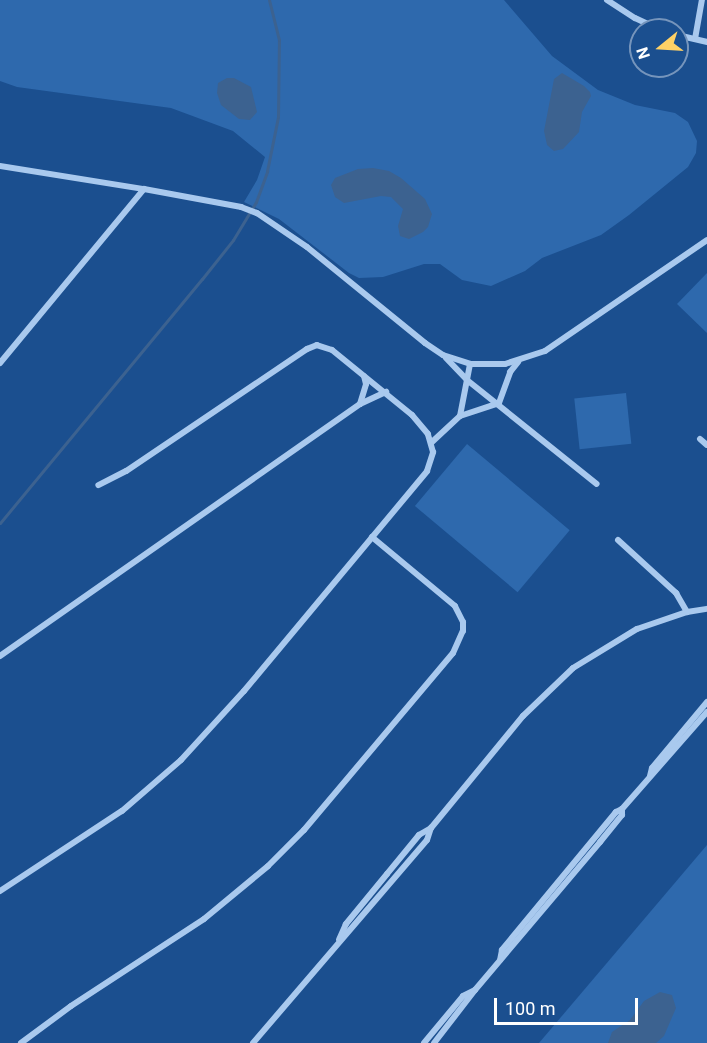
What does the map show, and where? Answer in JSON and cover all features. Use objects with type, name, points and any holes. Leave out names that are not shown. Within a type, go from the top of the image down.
[{"type":"street","points":[[607,0],[639,18]]},
{"type":"street","points":[[695,39],[702,0]]},
{"type":"street","points":[[689,38],[707,42]]},
{"type":"street","points":[[0,166],[144,189],[241,207],[257,213],[307,247],[444,355],[467,380],[499,403],[597,484]]},
{"type":"street","points":[[0,363],[144,189]]},
{"type":"street","points":[[444,355],[470,364],[492,365],[519,361],[554,346],[707,240]]},
{"type":"street","points":[[0,891],[122,811],[181,760],[244,691],[427,471],[434,452],[432,442],[417,420],[386,392],[332,350],[322,345],[314,346],[126,471],[98,485]]},
{"type":"street","points":[[499,403],[510,372],[519,361]]},
{"type":"street","points":[[460,416],[470,364]]},
{"type":"street","points":[[360,404],[366,384],[363,375]]},
{"type":"street","points":[[0,656],[360,404],[386,392]]},
{"type":"street","points":[[432,442],[460,416],[499,403]]},
{"type":"street","points":[[700,439],[707,445]]},
{"type":"street","points":[[21,1043],[71,1006],[196,925],[268,866],[317,815],[453,653],[463,631],[463,622],[454,606],[372,537]]},
{"type":"street","points":[[618,540],[676,593],[687,612]]},
{"type":"street","points":[[339,940],[346,924],[419,835],[431,828],[523,716],[554,684],[617,640],[687,612],[707,609]]},
{"type":"street","points":[[650,776],[652,768],[707,702]]},
{"type":"street","points":[[434,1043],[576,866],[616,812],[622,809],[650,776],[657,772],[707,712]]},
{"type":"street","points":[[253,1043],[427,840],[431,828]]},
{"type":"street","points":[[387,874],[394,879]]},
{"type":"street","points":[[424,1043],[463,996],[475,990]]},
{"type":"shaded area","points":[[0,0],[504,0],[552,56],[598,90],[635,105],[675,113],[688,122],[697,141],[696,153],[688,167],[601,235],[542,258],[525,271],[491,286],[462,280],[440,264],[424,264],[383,277],[359,278],[349,273],[279,219],[244,202],[257,180],[265,157],[233,131],[171,108],[17,87],[0,81]]},
{"type":"shaded area","points":[[562,73],[584,86],[591,96],[582,112],[579,132],[563,149],[554,151],[547,145],[544,131],[554,79]]},
{"type":"shaded area","points":[[227,78],[234,78],[251,87],[257,112],[250,120],[239,119],[221,105],[217,93],[218,83]]},
{"type":"shaded area","points":[[373,168],[389,171],[401,178],[425,199],[432,214],[428,227],[423,232],[409,239],[400,236],[398,226],[403,209],[391,197],[381,196],[344,203],[335,197],[331,185],[335,178],[358,169]]},
{"type":"shaded area","points":[[707,273],[707,333],[677,304]]},
{"type":"shaded area","points":[[626,393],[631,444],[580,449],[574,398]]},
{"type":"shaded area","points":[[467,444],[570,530],[518,592],[415,506]]},
{"type":"shaded area","points":[[707,845],[707,1043],[539,1043]]},
{"type":"shaded area","points":[[660,992],[672,995],[676,1008],[664,1036],[656,1043],[608,1043],[612,1032],[630,1020],[644,1001]]},
{"type":"waterway","points":[[0,523],[202,279],[233,240],[256,202],[267,171],[278,117],[279,40],[269,0]]}]
